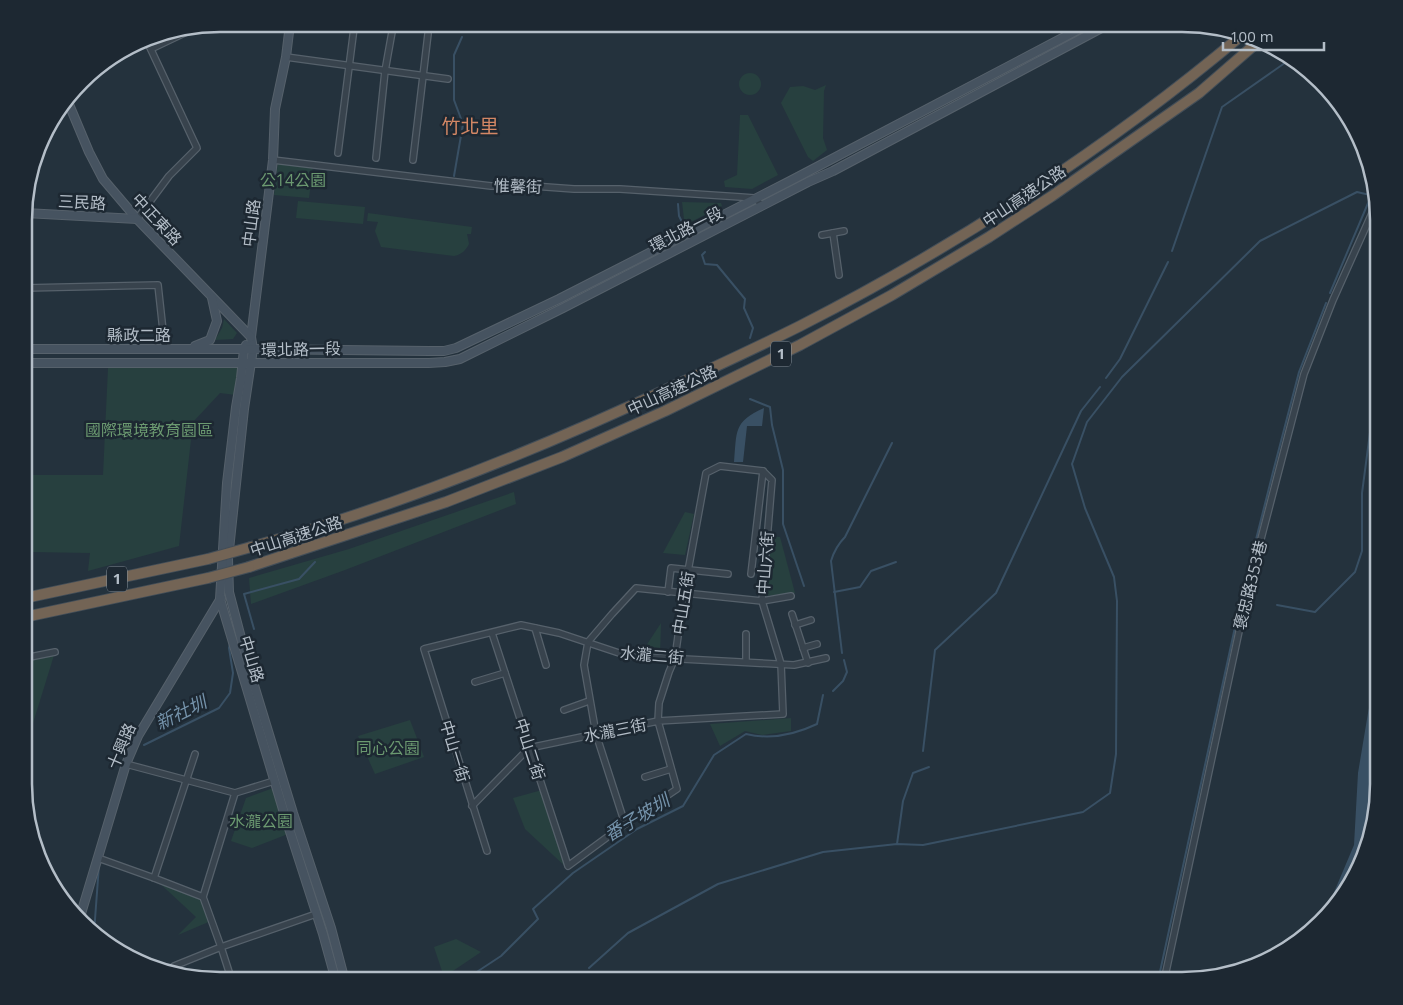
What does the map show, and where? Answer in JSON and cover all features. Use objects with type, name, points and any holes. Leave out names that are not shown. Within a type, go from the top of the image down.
[{"type":"highway","name":"中山高速公路","points":[[32,597],[208,559],[320,528],[523,453],[619,412],[803,324],[922,259],[1046,181],[1111,137],[1175,90],[1236,40]]},
{"type":"highway","name":"中山高速公路","points":[[32,616],[208,578],[249,567],[446,502],[562,457],[665,411],[800,345],[989,237],[1052,196],[1199,94],[1253,46]]},
{"type":"street","name":"中山路","points":[[289,32],[286,57],[275,109],[273,160],[251,337],[253,349],[246,364],[227,483],[220,599],[333,972]]},
{"type":"street","points":[[338,153],[354,32]]},
{"type":"street","points":[[376,158],[385,71],[392,32]]},
{"type":"street","name":"環北路一段","points":[[253,349],[444,351],[456,348],[831,160],[1074,32]]},
{"type":"street","name":"環北路一段","points":[[246,364],[429,363],[460,359],[762,205],[833,171],[1094,32]]},
{"type":"street","points":[[413,160],[428,34]]},
{"type":"street","points":[[137,219],[169,176],[197,148],[151,49],[172,39]]},
{"type":"street","points":[[286,57],[448,79]]},
{"type":"street","name":"中正東路","points":[[70,107],[89,152],[103,179],[137,219],[251,337]]},
{"type":"street","name":"惟馨街","points":[[273,160],[491,186],[620,190],[754,198]]},
{"type":"street","points":[[754,198],[762,205]]},
{"type":"street","name":"三民路","points":[[33,213],[137,219]]},
{"type":"street","name":"褒忠路353巷","points":[[1166,972],[1249,585],[1304,374],[1333,300],[1370,218]]},
{"type":"street","points":[[822,235],[844,231]]},
{"type":"street","points":[[833,233],[839,276]]},
{"type":"street","points":[[32,288],[158,285],[165,349]]},
{"type":"street","points":[[190,349],[210,340],[217,321],[212,298]]},
{"type":"street","name":"中山路","points":[[251,337],[244,349],[246,364],[244,409],[228,559],[229,592],[250,672],[292,813],[342,972]]},
{"type":"street","name":"縣政二路","points":[[32,349],[253,349]]},
{"type":"street","name":"縣政二路","points":[[32,363],[246,364]]},
{"type":"street","name":"中山五街","points":[[625,824],[677,789],[658,721],[661,695],[675,658],[684,593],[706,473],[720,466],[763,471]]},
{"type":"street","points":[[751,574],[763,471]]},
{"type":"street","name":"中山六街","points":[[763,471],[772,480],[762,601],[781,664],[783,714]]},
{"type":"street","points":[[668,592],[672,568],[728,574]]},
{"type":"street","points":[[625,824],[596,734],[589,702],[584,665],[588,642],[636,588],[762,601],[791,596]]},
{"type":"street","points":[[220,599],[229,592]]},
{"type":"street","name":"十興路","points":[[82,911],[126,764],[138,736],[220,599]]},
{"type":"street","points":[[792,614],[808,663]]},
{"type":"street","points":[[795,625],[812,620]]},
{"type":"street","name":"水瀧二街","points":[[424,650],[521,625],[559,633],[628,656],[794,665],[826,658]]},
{"type":"street","points":[[535,628],[546,665]]},
{"type":"street","name":"中山二街","points":[[492,633],[568,866],[625,824]]},
{"type":"street","points":[[746,634],[746,662]]},
{"type":"street","points":[[803,648],[818,644]]},
{"type":"street","name":"中山一街","points":[[424,650],[487,851]]},
{"type":"street","points":[[32,657],[55,652]]},
{"type":"street","points":[[474,682],[505,673]]},
{"type":"street","points":[[564,710],[589,702]]},
{"type":"street","name":"水瀧三街","points":[[529,748],[658,721],[783,714]]},
{"type":"street","points":[[472,806],[529,748]]},
{"type":"street","points":[[154,878],[195,754]]},
{"type":"street","points":[[126,764],[235,793],[274,781]]},
{"type":"street","points":[[645,777],[671,769]]},
{"type":"street","points":[[229,972],[222,947],[202,897],[235,793]]},
{"type":"street","points":[[98,858],[202,897]]},
{"type":"street","points":[[174,966],[316,914]]},
{"type":"green space","points":[[750,73],[758,76],[761,84],[758,92],[750,95],[742,92],[739,84],[742,76]]},
{"type":"green space","points":[[826,85],[824,91],[823,138],[827,150],[813,161],[808,157],[781,103],[790,87],[803,86],[815,90]]},
{"type":"green space","points":[[740,115],[748,115],[778,175],[752,189],[725,187],[724,181],[737,175]]},
{"type":"green space","name":"公14公園","points":[[278,162],[313,166],[309,198],[274,195]]},
{"type":"green space","points":[[298,201],[365,207],[363,224],[296,218]]},
{"type":"green space","points":[[682,202],[721,203],[722,206],[687,224],[684,219]]},
{"type":"green space","points":[[368,213],[472,227],[471,234],[467,234],[469,244],[463,252],[454,256],[381,247],[375,231],[378,222],[367,221]]},
{"type":"green space","points":[[224,319],[237,333],[233,339],[215,340],[222,328]]},
{"type":"green space","name":"國際環境教育園區","points":[[108,368],[238,368],[236,395],[220,393],[193,422],[179,546],[88,571],[90,553],[32,552],[32,475],[103,475]]},
{"type":"green space","points":[[514,492],[516,504],[251,604],[249,578],[349,549]]},
{"type":"green space","points":[[685,512],[694,514],[685,555],[663,553]]},
{"type":"green space","points":[[770,536],[780,537],[795,593],[765,596]]},
{"type":"green space","points":[[661,623],[660,655],[640,655]]},
{"type":"green space","points":[[55,652],[32,726],[32,657]]},
{"type":"green space","points":[[791,718],[791,731],[762,735],[745,731],[720,746],[710,724]]},
{"type":"green space","name":"同心公園","points":[[410,720],[424,757],[375,774],[358,736]]},
{"type":"green space","name":"水瀧公園","points":[[276,787],[288,834],[252,848],[231,841],[246,798]]},
{"type":"green space","points":[[542,790],[567,868],[525,829],[513,798]]},
{"type":"green space","points":[[154,878],[203,897],[211,921],[178,935],[196,917]]},
{"type":"green space","points":[[456,939],[481,952],[451,972],[442,972],[434,947]]},
{"type":"water","points":[[764,408],[762,426],[747,426],[743,462],[734,462],[738,429],[747,418]]},
{"type":"water","points":[[1370,703],[1370,797],[1367,821],[1361,845],[1351,868],[1330,901],[1354,845],[1358,773]]},
{"type":"waterway","name":"新社圳","points":[[454,176],[463,124],[454,100],[454,55],[462,37]]},
{"type":"waterway","points":[[1172,251],[1222,107],[1285,63]]},
{"type":"waterway","points":[[589,968],[628,933],[718,884],[823,852],[897,844],[923,845],[1083,812],[1110,793],[1116,754],[1117,601],[1114,577],[1085,508],[1072,464],[1087,422],[1122,377],[1260,241],[1357,192],[1369,195]]},
{"type":"waterway","points":[[1330,293],[1369,200]]},
{"type":"waterway","points":[[678,204],[679,216],[683,224]]},
{"type":"waterway","name":"番子坡圳","points":[[705,252],[702,255],[705,264],[717,265],[745,299],[744,308],[753,328],[750,338]]},
{"type":"waterway","points":[[1106,378],[1120,359],[1168,262]]},
{"type":"waterway","points":[[1160,972],[1242,595],[1299,372],[1326,303]]},
{"type":"waterway","points":[[923,751],[935,650],[996,593],[1081,411],[1100,387]]},
{"type":"waterway","name":"番子坡圳","points":[[750,399],[770,407],[772,425],[783,470],[783,524],[804,586]]},
{"type":"waterway","points":[[1277,605],[1315,612],[1355,572],[1362,551],[1362,493],[1370,433]]},
{"type":"waterway","points":[[842,653],[831,561],[836,548],[845,537],[892,443]]},
{"type":"waterway","name":"新社圳","points":[[254,629],[244,594],[299,579],[315,562]]},
{"type":"waterway","points":[[834,592],[860,587],[871,571],[896,562]]},
{"type":"waterway","name":"新社圳","points":[[144,745],[219,708],[230,693],[233,673],[230,643]]},
{"type":"waterway","points":[[833,691],[843,681],[847,672],[844,660]]},
{"type":"waterway","name":"番子坡圳","points":[[477,972],[501,956],[538,919],[533,909],[573,873],[637,829],[683,806],[714,755],[746,734],[764,737],[782,735],[800,731],[817,724],[823,695]]},
{"type":"waterway","points":[[897,844],[903,801],[913,773],[929,767]]},
{"type":"waterway","name":"新社圳","points":[[95,924],[99,865]]},
{"type":"district","name":"竹北里","points":[[470,126]]}]
